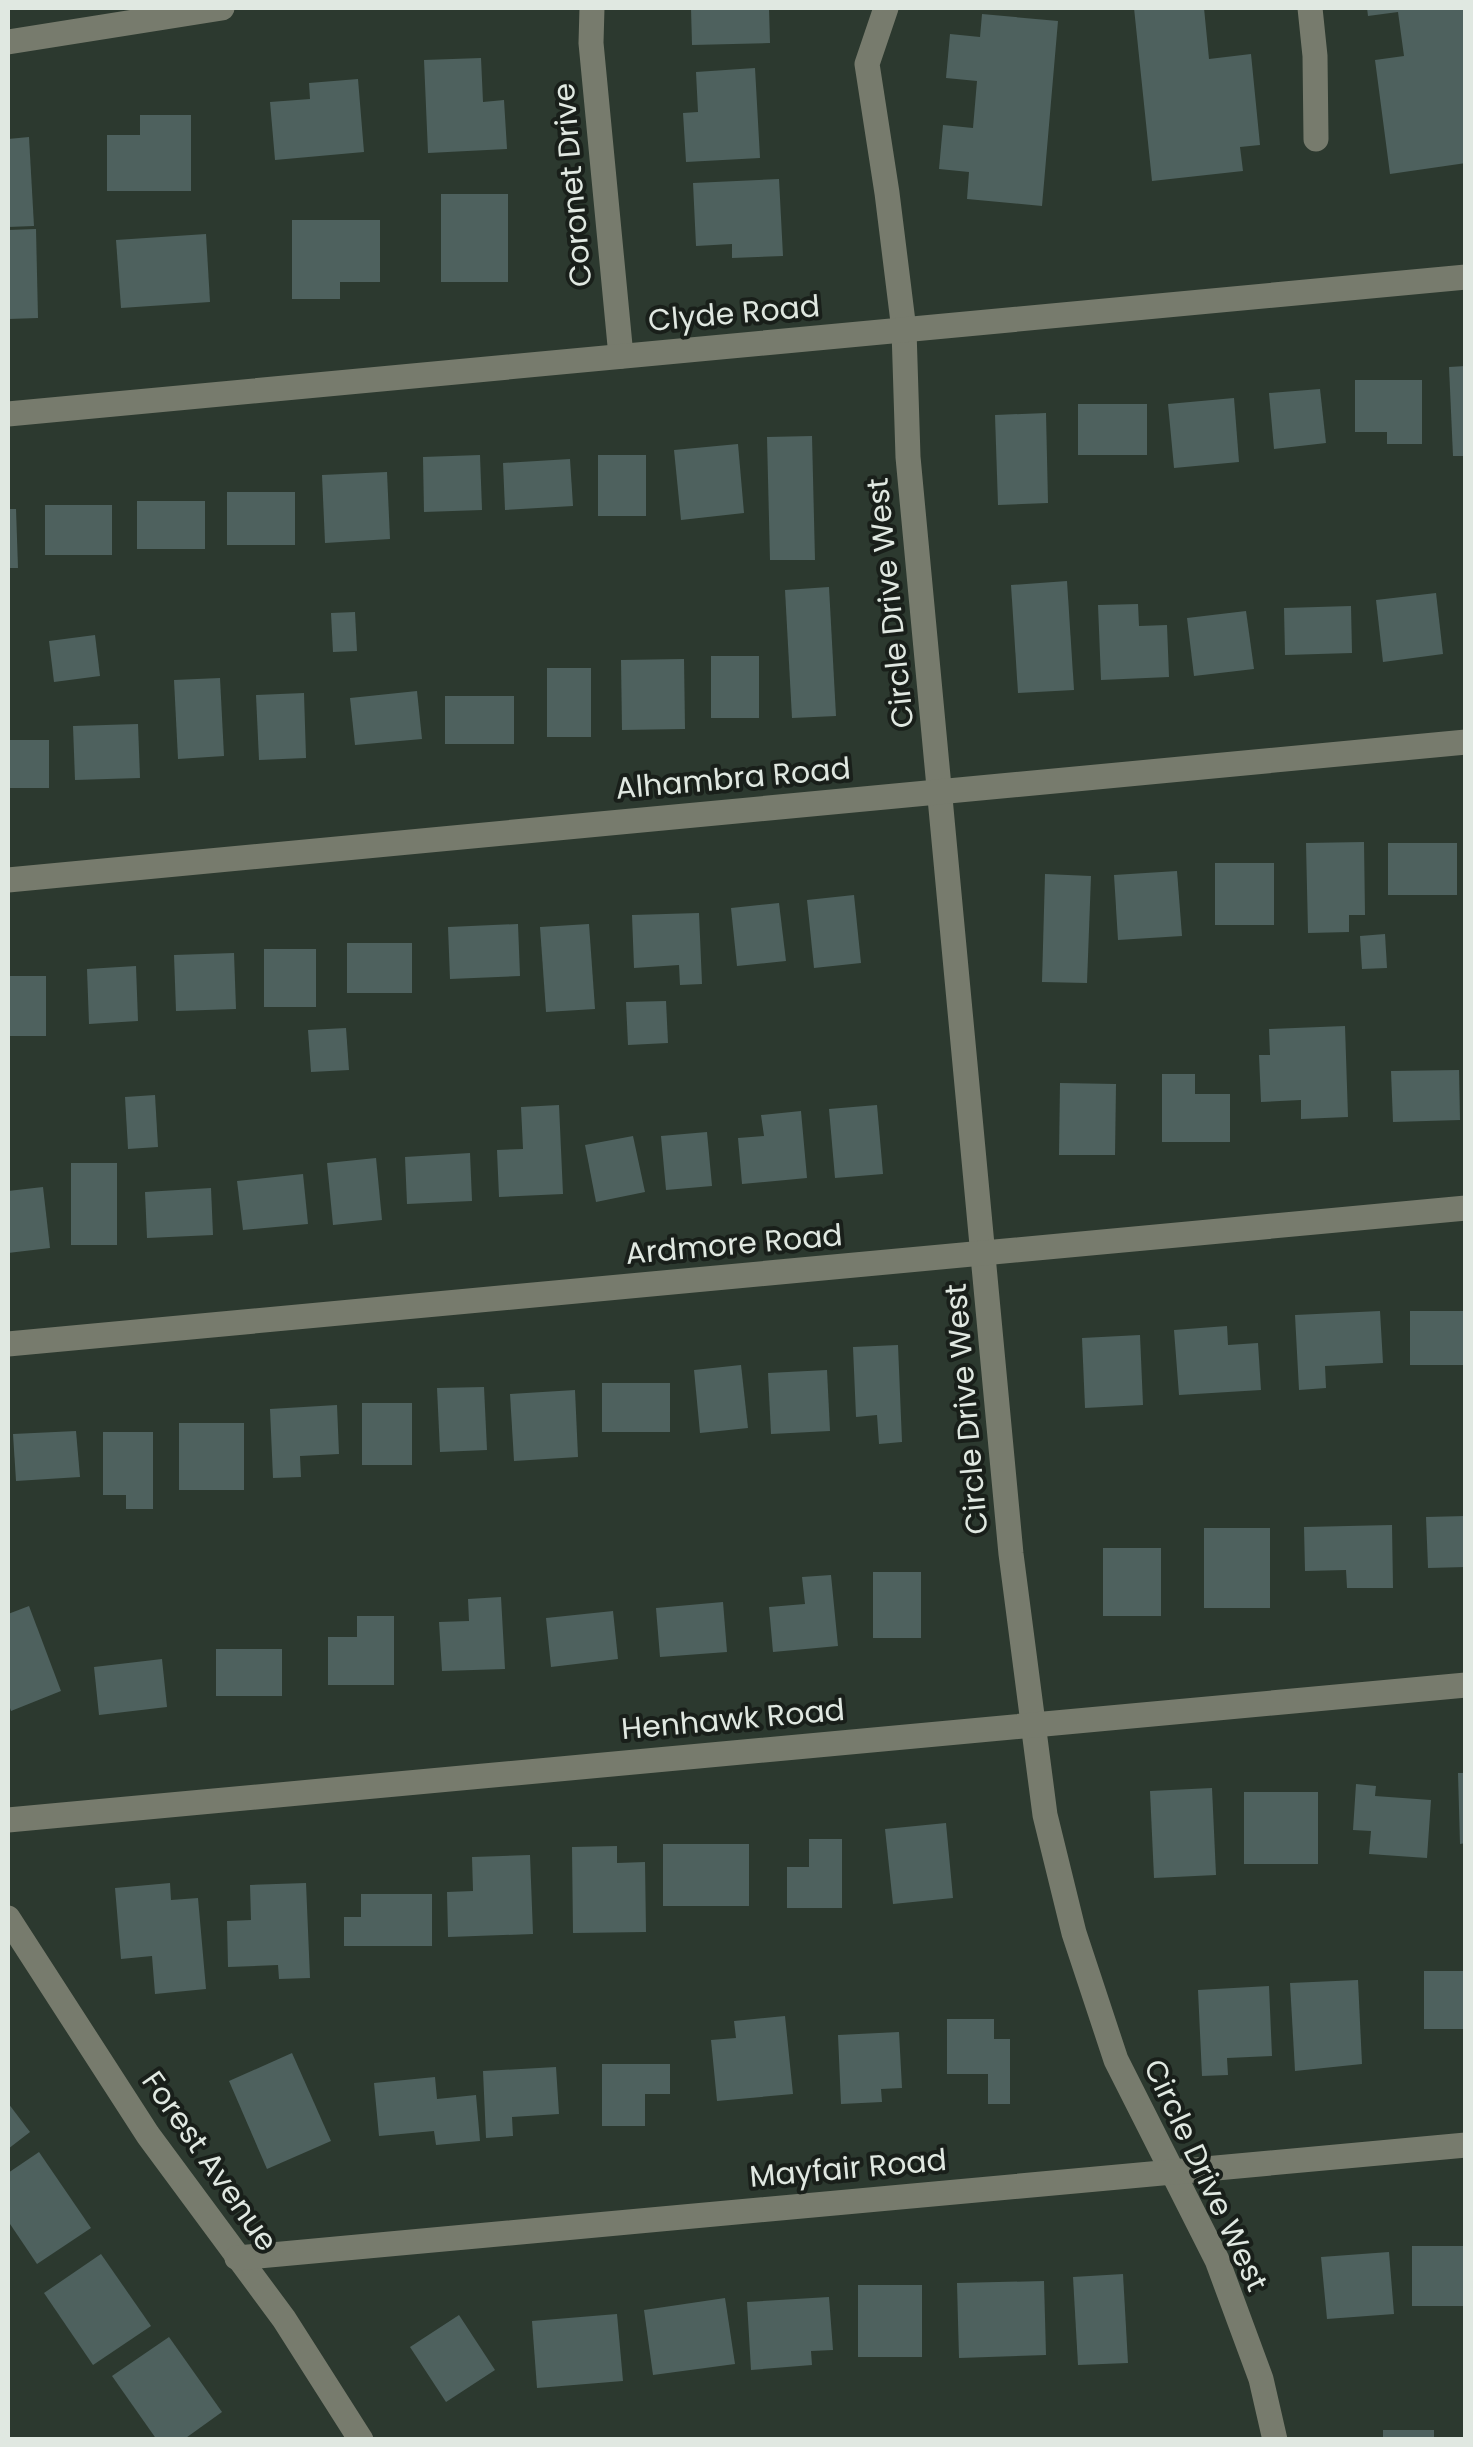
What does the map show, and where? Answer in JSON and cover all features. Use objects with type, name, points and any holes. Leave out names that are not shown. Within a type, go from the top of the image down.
[{"type":"street","points":[[8,42],[222,8]]},
{"type":"street","name":"Coronet Drive","points":[[592,8],[591,44],[621,356]]},
{"type":"street","name":"Circle Drive West","points":[[886,8],[867,64],[904,330],[908,457],[1011,1554],[1045,1814],[1074,1934],[1116,2060],[1217,2260],[1261,2379],[1274,2440]]},
{"type":"street","points":[[1310,8],[1316,139]]},
{"type":"street","name":"Clyde Road","points":[[8,414],[1466,276]]},
{"type":"street","name":"Alhambra Road","points":[[8,880],[1466,742]]},
{"type":"street","name":"Ardmore Road","points":[[8,1344],[1466,1208]]},
{"type":"street","name":"Henhawk Road","points":[[8,1820],[1466,1685]]},
{"type":"street","name":"Forest Avenue","points":[[8,1918],[148,2135],[284,2319],[362,2440]]},
{"type":"street","name":"Mayfair Road","points":[[238,2258],[1466,2145]]},
{"type":"building","points":[[691,8],[769,8],[770,43],[692,45]]},
{"type":"building","points":[[1134,8],[1204,8],[1209,59],[1251,54],[1260,145],[1240,147],[1243,171],[1152,181]]},
{"type":"building","points":[[1367,8],[1466,8],[1466,163],[1390,174],[1375,60],[1404,56],[1398,12],[1368,16]]},
{"type":"building","points":[[982,14],[1058,21],[1042,206],[967,199],[969,172],[939,169],[943,125],[973,128],[977,81],[946,78],[950,34],[980,37]]},
{"type":"building","points":[[481,58],[483,102],[504,100],[507,149],[428,153],[424,60]]},
{"type":"building","points":[[755,68],[760,158],[686,162],[683,113],[698,112],[696,72]]},
{"type":"building","points":[[358,79],[364,152],[275,160],[270,102],[310,99],[309,83]]},
{"type":"building","points":[[140,115],[191,115],[191,191],[107,191],[107,135],[140,135]]},
{"type":"building","points":[[29,137],[34,226],[8,227],[8,139]]},
{"type":"building","points":[[779,179],[783,256],[732,258],[732,244],[696,246],[693,183]]},
{"type":"building","points":[[441,194],[508,194],[508,282],[441,282]]},
{"type":"building","points":[[292,220],[380,220],[380,282],[340,282],[340,299],[292,299]]},
{"type":"building","points":[[36,229],[38,318],[8,319],[8,230]]},
{"type":"building","points":[[206,234],[210,302],[121,308],[116,240]]},
{"type":"building","points":[[1466,366],[1466,456],[1453,456],[1449,367]]},
{"type":"building","points":[[1355,380],[1422,380],[1422,444],[1387,444],[1387,432],[1355,432]]},
{"type":"building","points":[[1320,389],[1326,443],[1274,449],[1269,393]]},
{"type":"building","points":[[1234,398],[1239,462],[1174,468],[1168,404]]},
{"type":"building","points":[[1078,404],[1147,404],[1147,455],[1078,455]]},
{"type":"building","points":[[1046,413],[1048,503],[998,505],[995,415]]},
{"type":"building","points":[[812,436],[815,560],[770,560],[767,437]]},
{"type":"building","points":[[738,444],[744,513],[681,520],[674,450]]},
{"type":"building","points":[[480,455],[482,510],[424,512],[423,457]]},
{"type":"building","points":[[598,455],[646,455],[646,516],[598,516]]},
{"type":"building","points":[[570,459],[573,506],[505,510],[503,463]]},
{"type":"building","points":[[387,472],[390,539],[325,543],[322,475]]},
{"type":"building","points":[[227,492],[295,492],[295,545],[227,545]]},
{"type":"building","points":[[137,501],[205,501],[205,549],[137,549]]},
{"type":"building","points":[[45,505],[112,505],[112,555],[45,555]]},
{"type":"building","points":[[8,509],[16,509],[18,568],[8,568]]},
{"type":"building","points":[[1067,581],[1074,690],[1018,693],[1011,585]]},
{"type":"building","points":[[829,587],[836,716],[792,718],[785,590]]},
{"type":"building","points":[[1436,593],[1443,654],[1383,662],[1376,600]]},
{"type":"building","points":[[1138,604],[1139,626],[1167,625],[1169,677],[1101,680],[1098,605]]},
{"type":"building","points":[[1351,606],[1352,653],[1285,655],[1284,608]]},
{"type":"building","points":[[1246,611],[1254,669],[1194,676],[1187,618]]},
{"type":"building","points":[[355,612],[357,651],[333,652],[331,613]]},
{"type":"building","points":[[95,635],[100,676],[54,682],[49,641]]},
{"type":"building","points":[[711,656],[759,656],[759,718],[711,718]]},
{"type":"building","points":[[684,659],[685,729],[622,730],[621,660]]},
{"type":"building","points":[[547,668],[591,668],[591,737],[547,737]]},
{"type":"building","points":[[220,678],[224,756],[178,759],[174,680]]},
{"type":"building","points":[[417,691],[422,739],[355,745],[350,698]]},
{"type":"building","points":[[304,693],[306,758],[259,760],[256,695]]},
{"type":"building","points":[[445,696],[514,696],[514,744],[445,744]]},
{"type":"building","points":[[138,724],[140,778],[75,780],[73,726]]},
{"type":"building","points":[[8,740],[49,740],[49,788],[8,788]]},
{"type":"building","points":[[1364,842],[1365,915],[1349,915],[1349,932],[1308,933],[1306,843]]},
{"type":"building","points":[[1388,843],[1457,843],[1457,895],[1388,895]]},
{"type":"building","points":[[1215,863],[1274,863],[1274,925],[1215,925]]},
{"type":"building","points":[[1177,871],[1182,936],[1118,940],[1114,875]]},
{"type":"building","points":[[1045,874],[1091,876],[1087,983],[1042,982]]},
{"type":"building","points":[[854,895],[861,963],[814,968],[807,900]]},
{"type":"building","points":[[779,903],[786,961],[737,966],[731,908]]},
{"type":"building","points":[[699,913],[702,984],[680,985],[679,965],[634,968],[632,915]]},
{"type":"building","points":[[518,924],[520,976],[450,979],[448,927]]},
{"type":"building","points":[[589,924],[595,1009],[546,1012],[540,927]]},
{"type":"building","points":[[1385,934],[1387,968],[1362,969],[1360,936]]},
{"type":"building","points":[[347,943],[412,943],[412,993],[347,993]]},
{"type":"building","points":[[264,949],[316,949],[316,1007],[264,1007]]},
{"type":"building","points":[[234,953],[236,1009],[176,1011],[174,955]]},
{"type":"building","points":[[136,966],[138,1021],[89,1024],[87,969]]},
{"type":"building","points":[[8,976],[46,976],[46,1036],[8,1036]]},
{"type":"building","points":[[666,1001],[668,1043],[628,1045],[626,1002]]},
{"type":"building","points":[[1345,1026],[1348,1117],[1301,1119],[1301,1100],[1261,1102],[1259,1055],[1270,1055],[1269,1029]]},
{"type":"building","points":[[346,1028],[349,1070],[311,1072],[308,1030]]},
{"type":"building","points":[[1459,1070],[1460,1120],[1393,1122],[1391,1071]]},
{"type":"building","points":[[1162,1074],[1195,1074],[1195,1094],[1230,1094],[1230,1142],[1162,1142]]},
{"type":"building","points":[[1060,1083],[1116,1084],[1115,1155],[1059,1155]]},
{"type":"building","points":[[155,1095],[158,1147],[128,1149],[125,1097]]},
{"type":"building","points":[[559,1105],[563,1194],[499,1197],[497,1150],[523,1149],[521,1107]]},
{"type":"building","points":[[877,1105],[883,1174],[835,1178],[829,1109]]},
{"type":"building","points":[[801,1111],[807,1178],[742,1184],[738,1138],[764,1136],[761,1115]]},
{"type":"building","points":[[707,1132],[712,1186],[666,1190],[661,1136]]},
{"type":"building","points":[[633,1136],[645,1192],[596,1202],[585,1145]]},
{"type":"building","points":[[470,1153],[472,1201],[407,1204],[405,1157]]},
{"type":"building","points":[[376,1158],[382,1220],[333,1225],[327,1163]]},
{"type":"building","points":[[71,1163],[117,1163],[117,1245],[71,1245]]},
{"type":"building","points":[[303,1174],[308,1224],[243,1230],[237,1181]]},
{"type":"building","points":[[43,1187],[50,1248],[8,1253],[8,1191]]},
{"type":"building","points":[[211,1188],[213,1235],[147,1238],[145,1192]]},
{"type":"building","points":[[1380,1311],[1383,1363],[1325,1366],[1326,1388],[1299,1390],[1295,1315]]},
{"type":"building","points":[[1410,1311],[1466,1311],[1466,1365],[1410,1365]]},
{"type":"building","points":[[1227,1326],[1228,1345],[1258,1343],[1261,1390],[1179,1395],[1174,1330]]},
{"type":"building","points":[[1140,1335],[1143,1405],[1085,1408],[1082,1338]]},
{"type":"building","points":[[898,1345],[902,1442],[879,1444],[877,1415],[856,1417],[853,1347]]},
{"type":"building","points":[[741,1365],[748,1428],[700,1433],[694,1370]]},
{"type":"building","points":[[827,1370],[830,1431],[771,1434],[768,1373]]},
{"type":"building","points":[[602,1383],[670,1383],[670,1432],[602,1432]]},
{"type":"building","points":[[484,1387],[487,1450],[440,1452],[437,1388]]},
{"type":"building","points":[[575,1390],[578,1457],[514,1461],[510,1394]]},
{"type":"building","points":[[362,1403],[412,1403],[412,1465],[362,1465]]},
{"type":"building","points":[[337,1405],[339,1454],[300,1456],[301,1477],[273,1478],[270,1409]]},
{"type":"building","points":[[179,1423],[244,1423],[244,1490],[179,1490]]},
{"type":"building","points":[[76,1431],[80,1477],[16,1481],[13,1434]]},
{"type":"building","points":[[103,1432],[153,1432],[153,1509],[126,1509],[126,1495],[103,1495]]},
{"type":"building","points":[[1466,1516],[1466,1567],[1428,1568],[1426,1517]]},
{"type":"building","points":[[1392,1525],[1393,1588],[1347,1588],[1346,1570],[1305,1571],[1304,1527]]},
{"type":"building","points":[[1204,1528],[1270,1528],[1270,1608],[1204,1608]]},
{"type":"building","points":[[1103,1548],[1161,1548],[1161,1616],[1103,1616]]},
{"type":"building","points":[[873,1572],[921,1572],[921,1638],[873,1638]]},
{"type":"building","points":[[831,1575],[838,1646],[773,1652],[769,1607],[805,1604],[802,1577]]},
{"type":"building","points":[[501,1597],[505,1669],[442,1671],[439,1622],[469,1621],[468,1599]]},
{"type":"building","points":[[723,1602],[727,1652],[660,1657],[656,1608]]},
{"type":"building","points":[[29,1606],[61,1691],[11,1711],[8,1614]]},
{"type":"building","points":[[613,1611],[618,1659],[551,1667],[546,1618]]},
{"type":"building","points":[[357,1616],[394,1616],[394,1685],[328,1685],[328,1637],[357,1637]]},
{"type":"building","points":[[216,1649],[282,1649],[282,1696],[216,1696]]},
{"type":"building","points":[[162,1659],[167,1707],[99,1715],[94,1667]]},
{"type":"building","points":[[1458,1773],[1466,1773],[1466,1843],[1460,1844]]},
{"type":"building","points":[[1356,1784],[1376,1786],[1375,1796],[1431,1800],[1427,1858],[1369,1854],[1371,1831],[1353,1830]]},
{"type":"building","points":[[1212,1788],[1216,1875],[1154,1878],[1150,1791]]},
{"type":"building","points":[[1244,1792],[1318,1792],[1318,1864],[1244,1864]]},
{"type":"building","points":[[946,1823],[953,1898],[893,1904],[885,1829]]},
{"type":"building","points":[[809,1839],[842,1839],[842,1908],[787,1908],[787,1867],[809,1867]]},
{"type":"building","points":[[663,1844],[749,1844],[749,1906],[663,1906]]},
{"type":"building","points":[[617,1846],[617,1863],[645,1862],[646,1932],[573,1933],[572,1847]]},
{"type":"building","points":[[530,1855],[533,1934],[448,1937],[447,1892],[473,1891],[472,1857]]},
{"type":"building","points":[[170,1883],[171,1900],[198,1898],[206,1989],[155,1994],[152,1956],[121,1959],[115,1888]]},
{"type":"building","points":[[306,1883],[310,1978],[279,1979],[278,1965],[228,1967],[227,1921],[251,1920],[250,1885]]},
{"type":"building","points":[[361,1894],[432,1894],[432,1946],[344,1946],[344,1917],[361,1917]]},
{"type":"building","points":[[1424,1971],[1466,1971],[1466,2029],[1424,2029]]},
{"type":"building","points":[[1358,1980],[1362,2064],[1295,2071],[1290,1983]]},
{"type":"building","points":[[1269,1986],[1272,2056],[1227,2058],[1228,2075],[1202,2076],[1198,1990]]},
{"type":"building","points":[[785,2016],[793,2094],[717,2101],[711,2040],[736,2038],[734,2021]]},
{"type":"building","points":[[947,2019],[994,2019],[994,2039],[1010,2039],[1010,2104],[988,2104],[988,2074],[947,2074]]},
{"type":"building","points":[[899,2032],[902,2088],[881,2089],[882,2102],[841,2104],[838,2035]]},
{"type":"building","points":[[292,2053],[331,2141],[267,2169],[229,2081]]},
{"type":"building","points":[[602,2064],[670,2064],[670,2094],[645,2094],[645,2126],[602,2126]]},
{"type":"building","points":[[556,2067],[559,2114],[512,2117],[513,2136],[486,2138],[483,2071]]},
{"type":"building","points":[[435,2077],[437,2099],[476,2095],[480,2141],[436,2145],[434,2131],[379,2136],[374,2083]]},
{"type":"building","points":[[8,2103],[30,2132],[8,2149]]},
{"type":"building","points":[[39,2152],[91,2228],[37,2264],[8,2221],[8,2173]]},
{"type":"building","points":[[1412,2246],[1466,2246],[1466,2306],[1412,2306]]},
{"type":"building","points":[[1389,2252],[1394,2314],[1327,2319],[1321,2257]]},
{"type":"building","points":[[101,2254],[151,2326],[93,2365],[44,2293]]},
{"type":"building","points":[[1123,2274],[1128,2363],[1078,2365],[1073,2277]]},
{"type":"building","points":[[1044,2281],[1046,2355],[959,2358],[957,2283]]},
{"type":"building","points":[[858,2285],[922,2285],[922,2357],[858,2357]]},
{"type":"building","points":[[829,2297],[833,2350],[811,2351],[812,2365],[751,2370],[747,2302]]},
{"type":"building","points":[[725,2298],[735,2364],[653,2375],[644,2310]]},
{"type":"building","points":[[617,2314],[623,2381],[537,2388],[532,2321]]},
{"type":"building","points":[[459,2315],[495,2370],[446,2402],[410,2347]]},
{"type":"building","points":[[169,2337],[222,2412],[183,2440],[157,2440],[112,2376]]},
{"type":"building","points":[[1383,2430],[1434,2430],[1434,2440],[1383,2440]]}]
